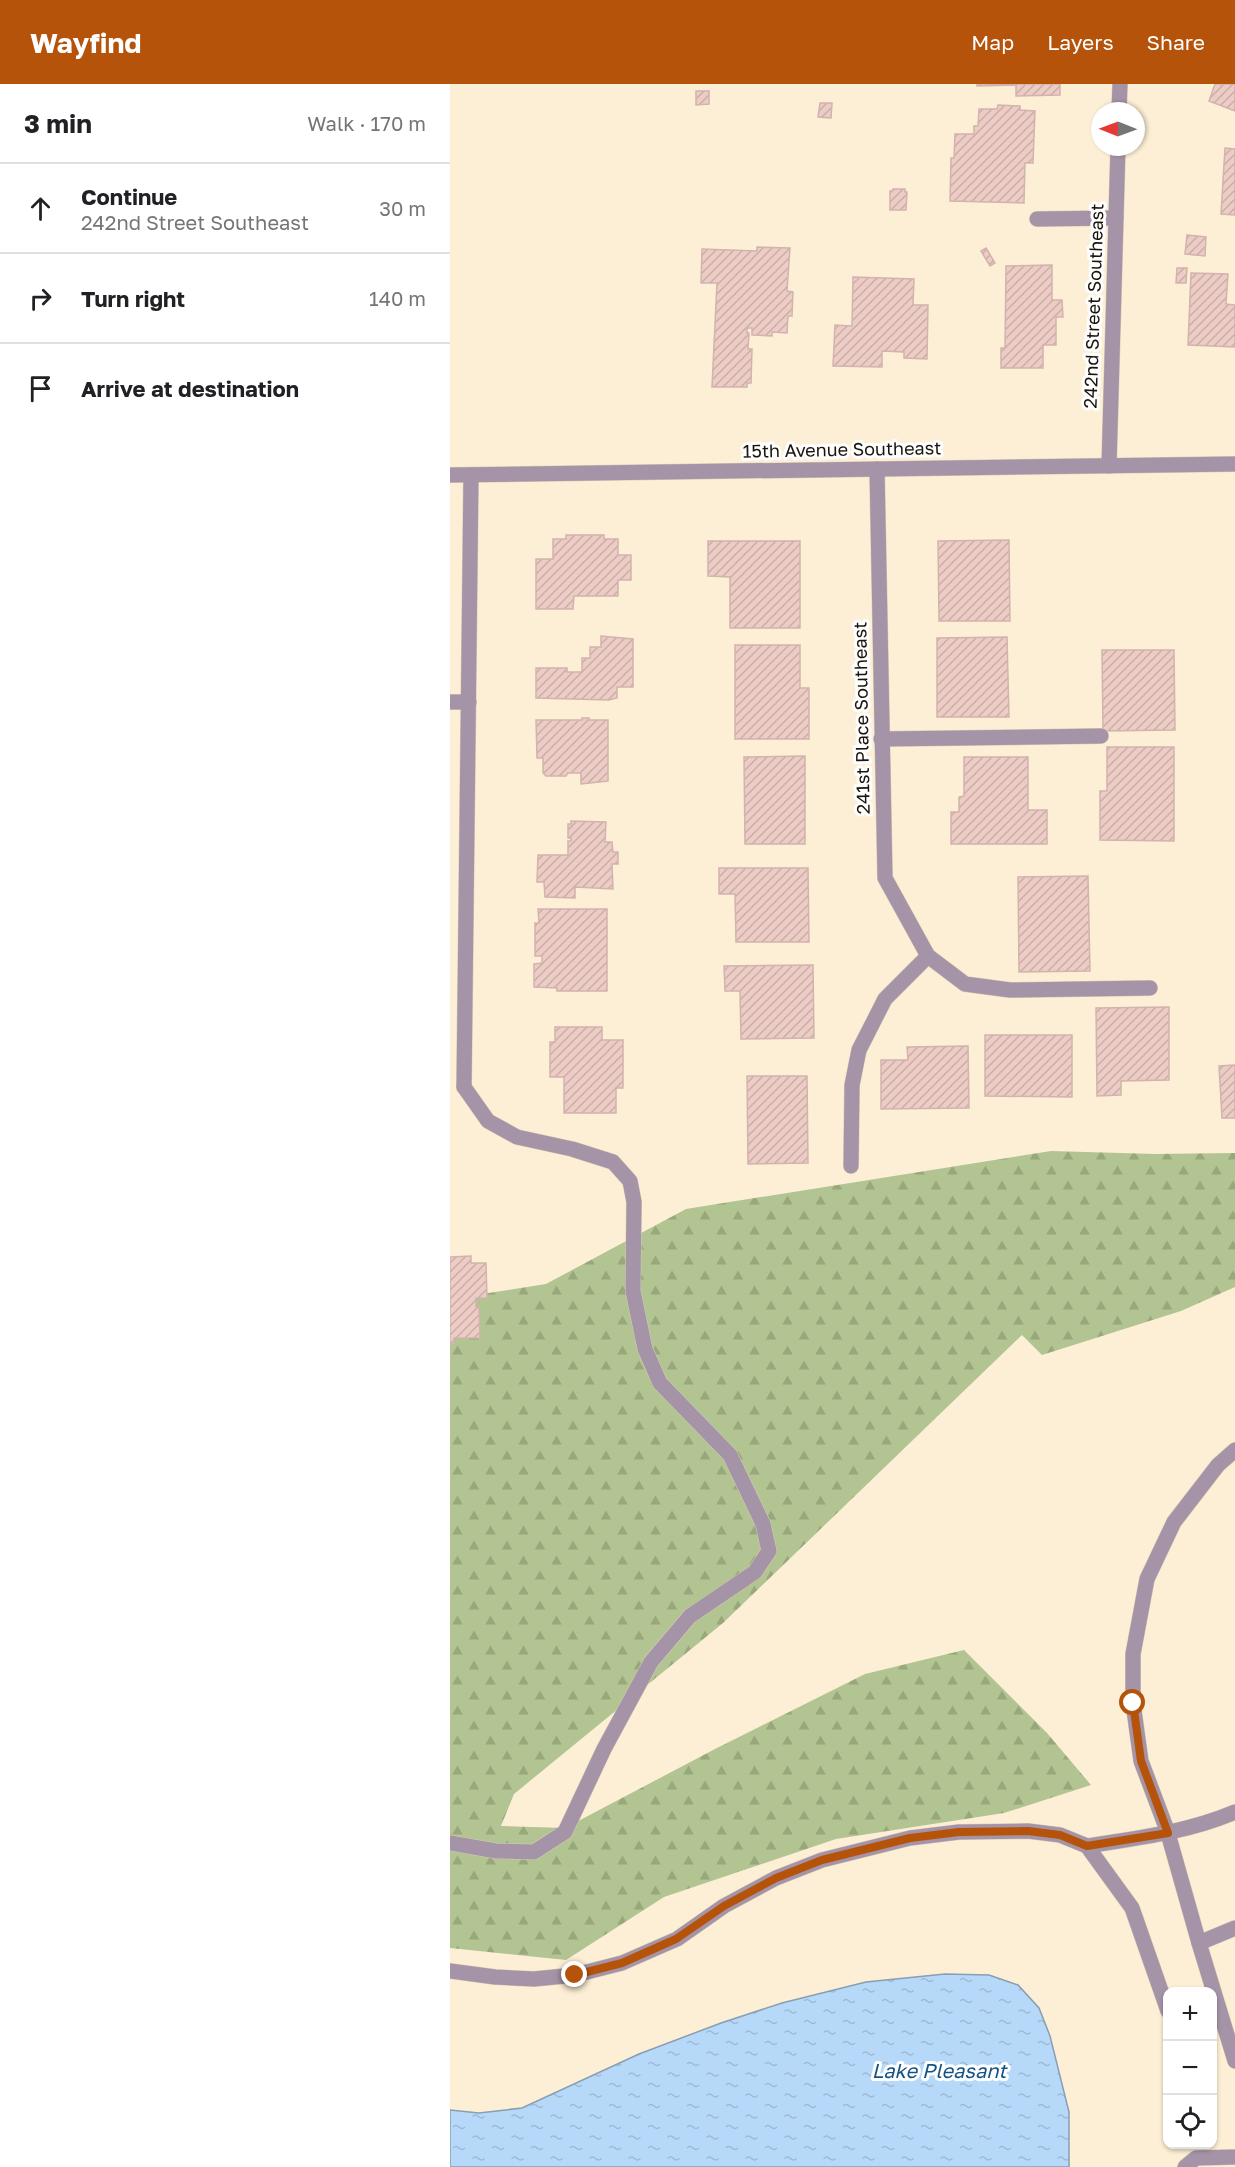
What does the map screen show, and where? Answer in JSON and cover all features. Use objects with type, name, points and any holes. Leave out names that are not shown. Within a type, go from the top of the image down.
[{"type":"street","points":[[1119,102],[1120,84]]},
{"type":"street","name":"242nd Street Southeast","points":[[1109,466],[1118,156]]},
{"type":"street","points":[[1037,219],[1116,218]]},
{"type":"street","name":"15th Avenue Southeast","points":[[450,475],[1235,464]]},
{"type":"street","name":"241st Place Southeast","points":[[877,469],[885,878],[928,956]]},
{"type":"street","points":[[450,1843],[496,1851],[534,1852],[565,1832],[604,1749],[651,1662],[690,1616],[755,1572],[769,1551],[763,1524],[730,1455],[660,1383],[645,1349],[633,1291],[634,1202],[630,1180],[613,1161],[517,1137],[488,1121],[464,1087],[471,475]]},
{"type":"street","points":[[450,702],[469,702]]},
{"type":"street","points":[[881,739],[1101,736]]},
{"type":"street","points":[[851,1166],[852,1085],[859,1050],[885,999],[928,956],[965,984],[1010,990],[1150,988]]},
{"type":"street","points":[[1235,1450],[1218,1465],[1174,1522],[1147,1580],[1133,1654],[1133,1703],[1141,1761],[1168,1833],[1235,2061]]},
{"type":"street","points":[[450,1971],[534,1979],[575,1975],[622,1963],[676,1939],[724,1906],[776,1878],[822,1860],[910,1838],[959,1832],[1028,1831],[1060,1835],[1087,1846],[1168,1833],[1210,1823],[1235,1812]]},
{"type":"street","points":[[1087,1846],[1132,1908],[1163,1999]]},
{"type":"street","points":[[1199,1943],[1235,1928]]},
{"type":"street","points":[[1192,2157],[1235,2157]]},
{"type":"green space","points":[[1051,1151],[1155,1154],[1235,1153],[1235,1287],[1181,1311],[1042,1355],[1022,1335],[723,1623],[514,1794],[501,1826],[565,1828],[865,1674],[964,1650],[1047,1733],[1091,1785],[1004,1813],[836,1839],[664,1897],[566,1960],[450,1948],[450,1299],[546,1284],[686,1209]]},
{"type":"water","name":"Lake Pleasant","points":[[945,1974],[989,1975],[1018,1985],[1039,2008],[1050,2036],[1069,2112],[1069,2167],[450,2167],[450,2110],[479,2113],[522,2108],[639,2054],[782,2003],[866,1982]]},
{"type":"building","points":[[977,84],[1060,84],[1060,95],[1016,96],[1016,85],[977,86]]},
{"type":"building","points":[[1215,84],[1235,84],[1235,111],[1209,101]]},
{"type":"building","points":[[696,91],[709,91],[709,104],[696,105]]},
{"type":"building","points":[[820,103],[832,103],[831,118],[818,117]]},
{"type":"building","points":[[998,105],[1020,106],[1020,110],[1035,111],[1033,163],[1025,163],[1024,203],[950,201],[951,158],[954,158],[955,134],[974,134],[974,126],[978,126],[979,109],[997,109]]},
{"type":"building","points":[[1225,148],[1235,149],[1235,215],[1221,214]]},
{"type":"building","points":[[905,189],[907,192],[906,210],[890,210],[890,191]]},
{"type":"building","points":[[1187,235],[1206,237],[1205,256],[1185,254]]},
{"type":"building","points":[[757,247],[790,248],[787,291],[793,292],[792,316],[788,316],[787,333],[772,332],[772,336],[752,335],[752,328],[747,328],[748,349],[752,349],[751,383],[747,383],[747,387],[712,387],[717,283],[701,283],[702,249],[757,251]]},
{"type":"building","points":[[986,248],[995,263],[990,266],[981,251]]},
{"type":"building","points":[[1052,265],[1052,300],[1062,300],[1063,317],[1056,317],[1056,345],[1043,345],[1043,368],[1001,368],[1001,348],[1005,348],[1006,266]]},
{"type":"building","points":[[1177,268],[1187,268],[1186,283],[1176,283]]},
{"type":"building","points":[[1191,273],[1228,274],[1226,304],[1235,305],[1235,347],[1188,345]]},
{"type":"building","points":[[853,277],[914,279],[913,305],[928,305],[927,359],[904,358],[904,352],[882,351],[882,367],[833,366],[835,325],[852,326]]},
{"type":"building","points":[[566,535],[604,535],[604,539],[618,539],[618,555],[631,555],[631,580],[618,580],[618,596],[574,596],[573,609],[536,609],[536,559],[553,559],[553,539],[566,539]]},
{"type":"building","points":[[1009,540],[1010,621],[939,621],[938,541]]},
{"type":"building","points":[[708,541],[800,541],[800,628],[730,628],[730,577],[708,576]]},
{"type":"building","points":[[601,636],[633,639],[633,687],[617,687],[617,698],[609,700],[536,698],[536,668],[567,668],[567,672],[582,672],[582,658],[590,658],[590,647],[601,647]]},
{"type":"building","points":[[1007,637],[1009,717],[937,717],[937,638]]},
{"type":"building","points":[[735,645],[800,645],[800,688],[809,688],[809,739],[735,739]]},
{"type":"building","points":[[1102,650],[1174,650],[1175,730],[1103,731]]},
{"type":"building","points":[[582,718],[608,720],[608,781],[581,784],[581,773],[546,776],[543,773],[543,758],[537,758],[536,720],[582,720]]},
{"type":"building","points":[[1107,747],[1174,747],[1174,841],[1100,840],[1100,791],[1107,791]]},
{"type":"building","points":[[805,756],[805,844],[745,844],[744,757]]},
{"type":"building","points":[[964,757],[1028,757],[1028,810],[1047,810],[1047,844],[951,844],[951,812],[959,812],[959,797],[964,796]]},
{"type":"building","points":[[571,821],[606,822],[605,842],[612,842],[613,852],[618,852],[618,864],[612,864],[613,889],[575,887],[575,898],[545,897],[544,882],[537,882],[538,855],[568,855],[568,841],[571,841],[571,838],[568,838],[568,824],[571,824]]},
{"type":"building","points":[[719,868],[808,868],[809,942],[736,942],[735,894],[719,894]]},
{"type":"building","points":[[1088,876],[1090,971],[1019,972],[1018,877]]},
{"type":"building","points":[[538,909],[607,909],[607,991],[557,991],[557,988],[534,987],[534,964],[542,963],[542,956],[535,956],[535,923],[539,923]]},
{"type":"building","points":[[813,965],[814,1038],[741,1039],[740,991],[725,991],[724,966]]},
{"type":"building","points":[[1169,1007],[1169,1080],[1121,1081],[1121,1095],[1097,1096],[1096,1008]]},
{"type":"building","points":[[555,1027],[602,1027],[602,1040],[623,1040],[623,1088],[616,1088],[616,1113],[564,1113],[564,1077],[550,1077],[550,1042],[555,1042]]},
{"type":"building","points":[[985,1035],[1072,1035],[1072,1097],[985,1096]]},
{"type":"building","points":[[968,1046],[969,1108],[881,1109],[881,1060],[908,1060],[907,1047]]},
{"type":"building","points":[[1235,1065],[1235,1118],[1222,1118],[1219,1066]]},
{"type":"building","points":[[747,1076],[807,1076],[808,1163],[748,1164]]},
{"type":"building","points":[[471,1256],[471,1263],[486,1263],[487,1298],[476,1298],[476,1307],[479,1307],[480,1338],[454,1338],[454,1344],[450,1344],[450,1257]]},
{"type":"route","points":[[575,1975],[622,1963],[676,1939],[724,1906],[776,1878],[822,1860],[910,1838],[959,1832],[1028,1831],[1060,1835],[1087,1846],[1168,1833],[1141,1761],[1133,1703]]}]
